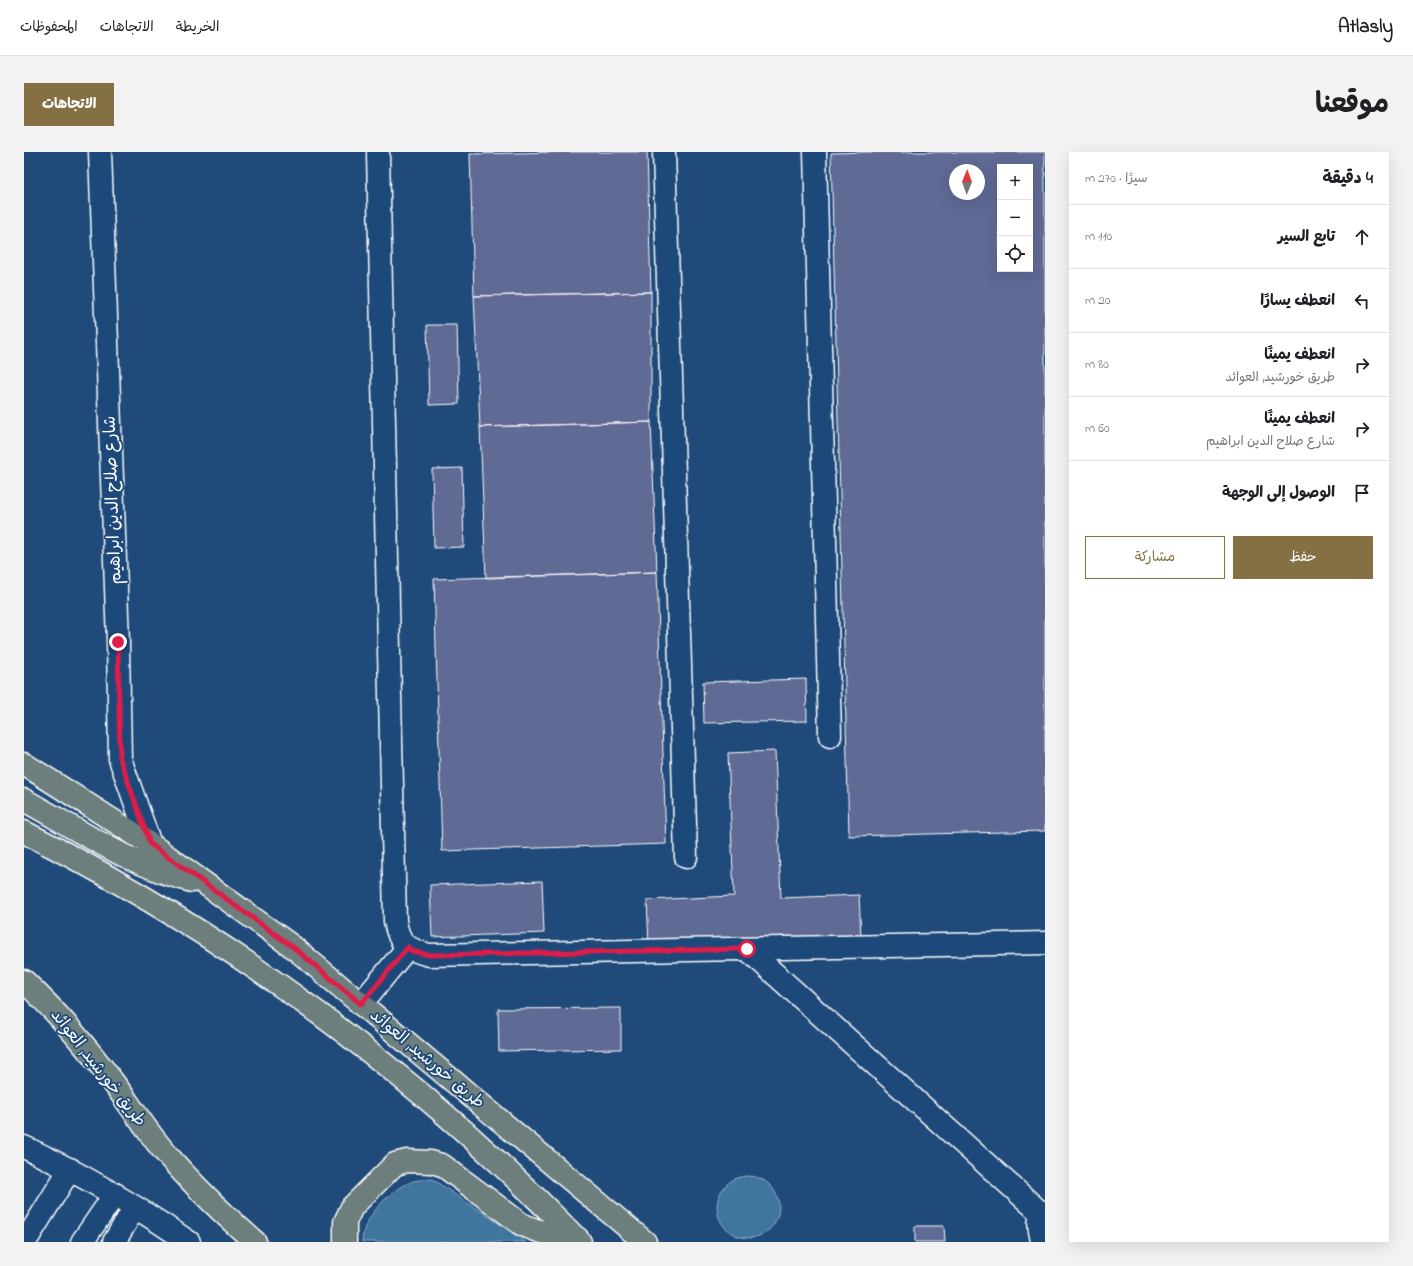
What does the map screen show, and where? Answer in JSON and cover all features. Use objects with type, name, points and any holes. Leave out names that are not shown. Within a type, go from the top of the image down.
[{"type":"main road","name":"طريق خورشيد, العوائد","points":[[24,764],[150,844],[293,947],[645,1242]]},
{"type":"main road","points":[[24,800],[132,860],[157,871],[207,885]]},
{"type":"main road","points":[[24,832],[110,879],[182,922],[304,1003],[360,1045],[449,1118],[513,1176],[579,1240]]},
{"type":"main road","name":"طريق خورشيد, العوائد","points":[[24,981],[70,1028],[99,1064],[132,1111],[162,1149],[195,1186],[255,1242]]},
{"type":"main road","points":[[345,1242],[345,1222],[352,1207],[395,1164],[419,1161],[442,1165],[521,1224],[548,1235],[579,1240]]},
{"type":"street","name":"شارع صلاح الدين ابراهيم","points":[[100,152],[118,642],[120,759],[150,844]]},
{"type":"street","points":[[378,152],[395,921],[396,931],[402,943],[412,951],[429,955],[1045,943]]},
{"type":"street","points":[[664,152],[686,857]]},
{"type":"street","points":[[815,152],[830,736]]},
{"type":"street","points":[[361,1004],[408,947]]},
{"type":"street","points":[[747,949],[1043,1213],[1039,1220],[1042,1242]]},
{"type":"street","points":[[24,1147],[70,1169],[116,1194],[189,1242]]},
{"type":"street","points":[[25,1242],[70,1169]]},
{"type":"street","points":[[82,1242],[116,1194]]},
{"type":"street","points":[[114,1242],[136,1207]]},
{"type":"water","points":[[742,1176],[754,1176],[770,1185],[777,1195],[779,1207],[777,1219],[770,1229],[754,1238],[742,1238],[731,1233],[722,1224],[717,1213],[717,1201],[722,1190],[731,1181]]},
{"type":"water","points":[[432,1179],[526,1242],[362,1242],[363,1233],[367,1224],[378,1206],[394,1192],[413,1181]]},
{"type":"building","points":[[647,152],[651,292],[474,296],[470,154]]},
{"type":"building","points":[[1045,152],[1045,831],[849,836],[831,153]]},
{"type":"building","points":[[651,292],[651,422],[480,427],[474,296]]},
{"type":"building","points":[[427,325],[457,325],[459,404],[429,405]]},
{"type":"building","points":[[651,422],[657,572],[486,578],[480,427]]},
{"type":"building","points":[[462,468],[464,547],[434,548],[432,469]]},
{"type":"building","points":[[657,572],[666,844],[442,851],[434,579]]},
{"type":"building","points":[[806,679],[807,721],[704,723],[703,682]]},
{"type":"building","points":[[775,751],[781,898],[859,895],[861,937],[649,945],[647,900],[734,896],[728,753]]},
{"type":"building","points":[[542,881],[544,933],[432,937],[430,885]]},
{"type":"building","points":[[621,1008],[621,1049],[499,1051],[498,1009]]},
{"type":"building","points":[[915,1226],[944,1226],[945,1242],[915,1242]]},
{"type":"route","points":[[118,642],[120,759],[150,844],[293,947],[361,1004],[408,947],[412,951],[429,955],[747,949]]}]
